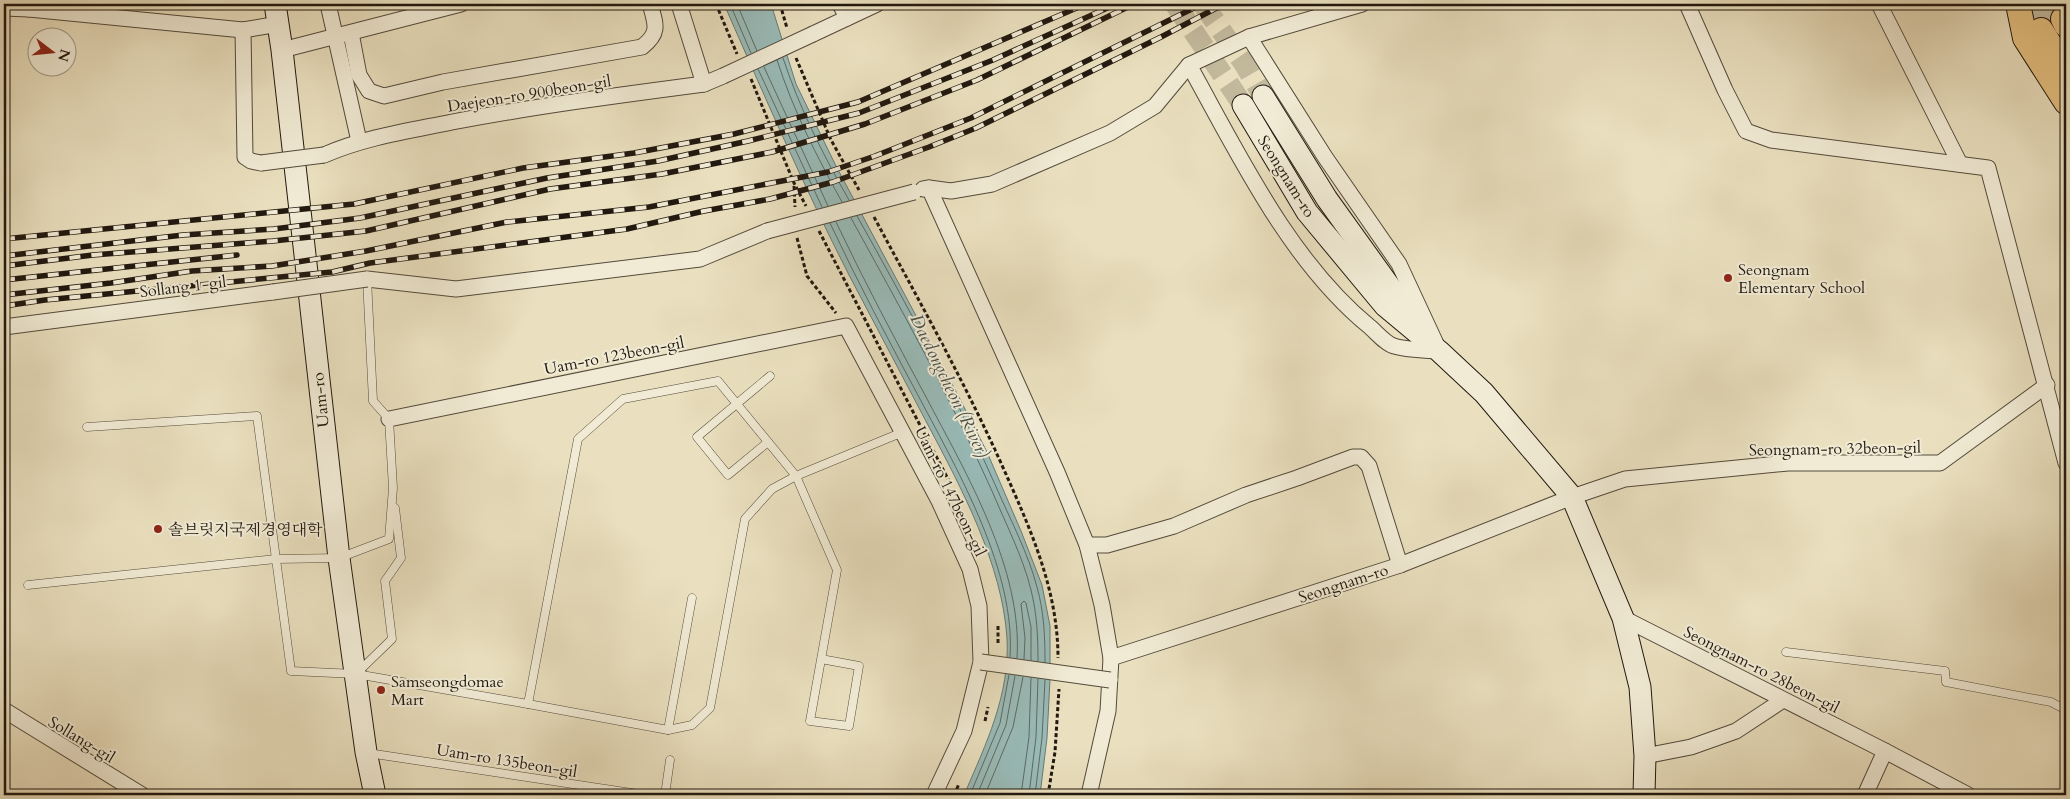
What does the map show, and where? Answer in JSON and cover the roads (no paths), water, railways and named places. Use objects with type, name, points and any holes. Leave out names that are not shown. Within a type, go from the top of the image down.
[{"type":"main road","points":[[2018,4],[2026,38],[2066,102]]},
{"type":"main road","name":"Uam-ro","points":[[277,14],[339,558],[366,752],[374,795]]},
{"type":"main road","points":[[2041,30],[2066,70]]},
{"type":"main road","name":"Seongnam-ro","points":[[1264,96],[1327,199],[1398,300],[1439,351]]},
{"type":"main road","name":"Seongnam-ro","points":[[1243,105],[1307,212],[1385,306],[1439,351],[1484,393],[1572,497],[1624,618],[1640,687],[1645,756],[1644,795]]},
{"type":"street","points":[[328,4],[359,141]]},
{"type":"street","points":[[282,50],[461,4]]},
{"type":"street","points":[[351,33],[359,75],[369,91],[384,96],[443,82],[642,47],[653,39],[656,25],[650,4]]},
{"type":"street","points":[[679,4],[704,84]]},
{"type":"street","points":[[840,4],[847,18]]},
{"type":"street","name":"Daejeon-ro 900beon-gil","points":[[243,30],[246,157],[251,161],[261,163],[324,155],[359,141],[514,110],[704,84],[876,4]]},
{"type":"street","points":[[1362,4],[1248,37],[1189,65],[1240,157],[1284,228],[1333,294],[1346,308],[1393,346],[1439,351]]},
{"type":"street","points":[[1686,4],[1746,131],[1771,140],[1988,168],[2047,384],[2066,463]]},
{"type":"street","points":[[1879,4],[1960,164]]},
{"type":"street","points":[[4,8],[29,7],[243,30],[277,14]]},
{"type":"street","points":[[1248,37],[1325,157],[1399,264],[1439,351]]},
{"type":"street","name":"Sollang 1-gil","points":[[4,327],[367,280],[456,289],[700,259],[767,231],[929,188],[951,190],[992,184],[1110,133],[1156,106],[1189,65]]},
{"type":"street","points":[[929,188],[1057,472],[1087,545],[1102,605],[1111,658],[1108,711],[1090,795]]},
{"type":"street","name":"Uam-ro 123beon-gil","points":[[388,419],[846,326]]},
{"type":"street","name":"Uam-ro 147beon-gil","points":[[846,326],[939,501],[970,569],[979,606],[981,662],[964,732],[934,795]]},
{"type":"street","name":"Seongnam-ro 32beon-gil","points":[[1572,497],[1625,479],[1778,464],[1940,463],[2047,384]]},
{"type":"street","points":[[1087,545],[1107,545],[1174,526],[1246,495],[1352,457],[1361,457],[1369,466],[1400,565]]},
{"type":"street","name":"Seongnam-ro","points":[[1111,658],[1400,565],[1572,497]]},
{"type":"street","name":"Seongnam-ro 28beon-gil","points":[[1624,618],[1968,795]]},
{"type":"street","points":[[981,662],[1110,680]]},
{"type":"street","points":[[1645,756],[1691,747],[1736,731],[1782,700]]},
{"type":"street","name":"Sollang-gil","points":[[4,710],[142,795]]},
{"type":"street","points":[[1865,795],[1885,751]]},
{"type":"lane","points":[[356,674],[392,640],[385,581],[401,558],[388,419],[373,400],[367,280]]},
{"type":"lane","points":[[768,442],[728,475],[697,436],[770,376]]},
{"type":"lane","points":[[528,704],[578,439],[623,399],[718,381],[796,476],[837,570],[821,659],[810,721],[849,726],[860,666],[821,659]]},
{"type":"lane","points":[[87,427],[257,416],[290,671],[356,674],[668,730],[692,724],[710,708],[745,519],[772,490],[796,476],[903,432]]},
{"type":"lane","points":[[28,584],[276,559],[339,558],[389,539],[393,488]]},
{"type":"lane","points":[[668,730],[692,598]]},
{"type":"lane","points":[[1786,652],[1945,671],[1946,682],[2051,702],[2066,710]]},
{"type":"lane","name":"Uam-ro 135beon-gil","points":[[366,752],[645,795]]},
{"type":"lane","points":[[665,795],[670,760]]},
{"type":"water","name":"Daedongcheon (River)","points":[[724,4],[771,4],[796,84],[836,166],[987,452],[1021,531],[1042,585],[1050,626],[1047,738],[1040,795],[964,795],[995,719],[1005,679],[1007,638],[1004,610],[989,555],[967,501],[941,449],[832,242]]},
{"type":"tunnel","points":[[1175,4],[1243,105]]},
{"type":"tunnel","points":[[1203,4],[1245,65],[1263,96]]},
{"type":"tunnel","points":[[2029,4],[2041,30]]},
{"type":"tunnel","points":[[2054,4],[2063,19]]},
{"type":"railway","points":[[4,239],[354,204],[523,168],[634,153],[734,134],[858,102],[1086,4]]},
{"type":"railway","points":[[4,256],[183,235],[274,229],[360,218],[547,178],[658,161],[748,141],[859,113],[993,60],[1116,4]]},
{"type":"railway","points":[[4,266],[93,255],[273,241],[366,231],[550,189],[662,174],[772,152],[865,124],[977,80],[1134,4]]},
{"type":"railway","points":[[4,295],[111,283],[192,271],[272,266],[366,251],[507,222],[649,207],[828,172],[875,156],[971,118],[1202,4]]},
{"type":"railway","points":[[4,306],[45,300],[332,272],[370,263],[627,229],[704,211],[770,199],[833,182],[976,128],[1224,4]]},
{"type":"railway","points":[[4,280],[237,255]]},
{"type":"place","name":"Seongnam Elementary School","points":[[1728,278]]},
{"type":"place","name":"솔브릿지국제경영대학","points":[[158,529]]},
{"type":"place","name":"Samseongdomae Mart","points":[[381,690]]}]
